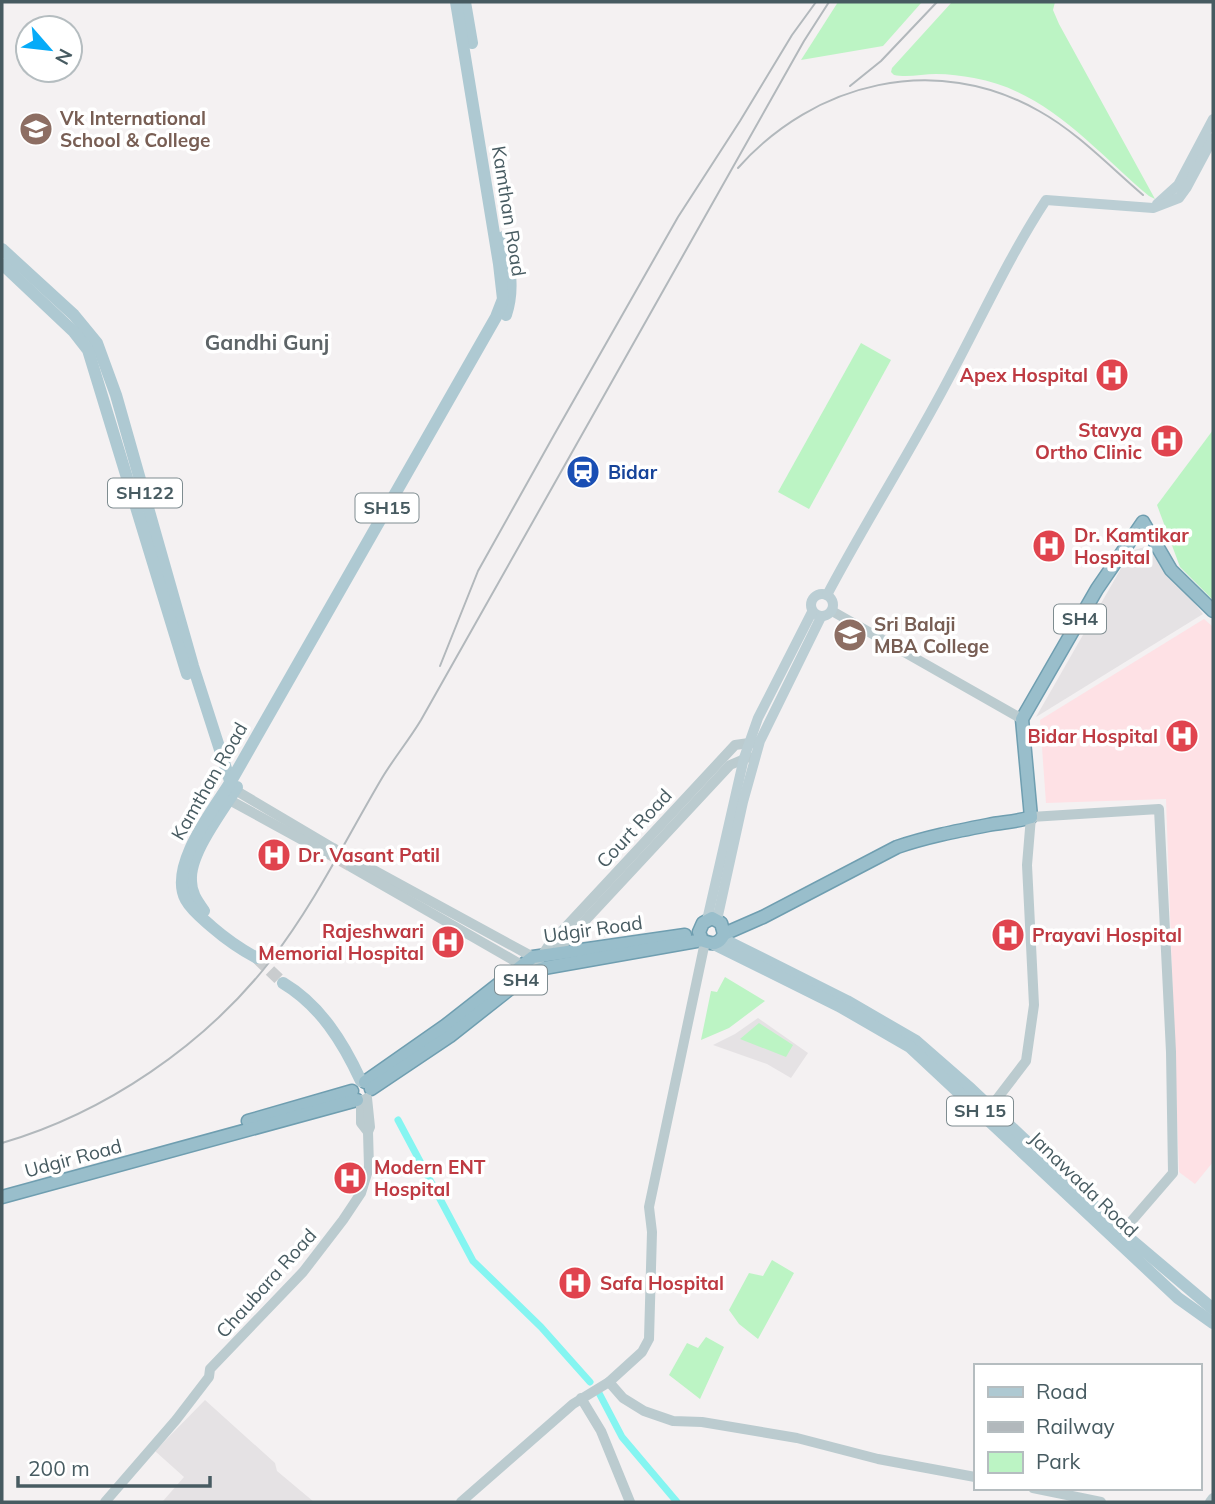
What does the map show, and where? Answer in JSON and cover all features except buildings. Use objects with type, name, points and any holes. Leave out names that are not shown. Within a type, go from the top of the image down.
[{"type":"highway","name":"SH4","points":[[1022,719],[1097,589],[1143,522],[1171,570],[1213,611]]},
{"type":"highway","points":[[1022,719],[1031,817]]},
{"type":"highway","name":"Udgir Road","points":[[525,969],[544,968],[713,933],[763,917],[897,847],[920,839],[1031,817]]},
{"type":"highway","name":"Udgir Road","points":[[2,1197],[361,1091],[450,1036],[537,956],[713,933]]},
{"type":"highway","name":"Udgir Road","points":[[2,1189],[361,1091]]},
{"type":"main road","name":"Kamthan Road","points":[[189,866],[195,900],[257,958],[237,948],[198,915],[186,901],[181,877],[197,853],[229,788],[297,678],[505,316],[512,298],[467,41],[457,2]]},
{"type":"main road","name":"Kamthan Road","points":[[465,2],[467,41]]},
{"type":"main road","points":[[1153,208],[1178,185],[1213,119]]},
{"type":"main road","points":[[827,595],[946,385],[1027,228],[1046,200],[1153,208],[1179,198],[1188,187],[1213,138]]},
{"type":"main road","name":"SH122","points":[[2,249],[74,315],[97,343],[116,395],[229,788]]},
{"type":"main road","points":[[2,264],[74,331],[93,361],[218,770],[229,788]]},
{"type":"main road","points":[[819,594],[827,595],[833,602],[832,611],[828,615],[817,614],[810,606],[812,599],[819,594]]},
{"type":"main road","points":[[713,933],[744,758],[755,742],[817,614]]},
{"type":"main road","points":[[713,933],[756,756],[755,742]]},
{"type":"main road","name":"Janawada Road","points":[[713,933],[899,1029],[943,1063],[1122,1232],[1213,1309]]},
{"type":"main road","name":"Janawada Road","points":[[713,933],[910,1047],[1178,1298],[1213,1323]]},
{"type":"main road","points":[[283,983],[301,994],[342,1043],[361,1091],[318,1023],[283,983]]},
{"type":"street","points":[[832,611],[1022,719]]},
{"type":"street","name":"Court Road","points":[[537,956],[661,832],[735,745],[755,742]]},
{"type":"street","points":[[544,968],[661,832],[730,765],[756,756]]},
{"type":"street","points":[[229,788],[330,851]]},
{"type":"street","name":"Udgir Road","points":[[1031,817],[1159,809],[1171,1052],[1173,1173],[1122,1232]]},
{"type":"street","points":[[990,1108],[1026,1061],[1034,1005],[1027,865],[1031,817]]},
{"type":"street","points":[[525,969],[353,864],[537,956]]},
{"type":"street","points":[[461,1502],[581,1398],[609,1382],[642,1352],[649,1339],[652,1232],[649,1207],[713,933]]},
{"type":"street","name":"Chaubara Road","points":[[105,1502],[176,1420],[209,1377],[210,1369],[303,1272],[361,1193],[369,1167],[370,1128],[361,1091]]},
{"type":"street","points":[[609,1382],[623,1398],[644,1411],[673,1421],[702,1422],[797,1438],[877,1459],[974,1477]]},
{"type":"street","points":[[581,1398],[601,1431],[630,1502]]},
{"type":"street","points":[[1043,1490],[1101,1502]]},
{"type":"shaded area","points":[[1148,546],[1203,614],[1036,717],[1131,551]]},
{"type":"shaded area","points":[[1204,619],[1213,627],[1213,1162],[1195,1184],[1179,1172],[1166,799],[1046,803],[1040,720]]},
{"type":"shaded area","points":[[758,1018],[808,1053],[791,1078],[767,1064],[713,1045]]},
{"type":"shaded area","points":[[205,1400],[275,1463],[277,1471],[314,1502],[163,1501],[184,1477],[155,1451]]},
{"type":"green space","points":[[838,2],[922,2],[883,46],[801,60]]},
{"type":"green space","points":[[952,2],[1055,2],[1053,10],[1059,24],[1155,199],[1069,125],[1025,96],[1001,85],[969,77],[941,74],[894,75],[892,68]]},
{"type":"green space","points":[[861,343],[891,360],[809,509],[778,492]]},
{"type":"green space","points":[[1213,430],[1213,600],[1180,567],[1157,505]]},
{"type":"green space","points":[[725,977],[765,1001],[729,1028],[701,1040],[711,991],[717,992]]},
{"type":"green space","points":[[759,1023],[793,1045],[786,1057],[740,1039]]},
{"type":"green space","points":[[772,1260],[794,1273],[758,1339],[739,1324],[729,1310],[749,1273],[763,1276]]},
{"type":"green space","points":[[706,1337],[724,1347],[700,1399],[669,1375],[687,1343],[698,1348]]},
{"type":"waterway","points":[[398,1120],[473,1261],[541,1327],[590,1382]]},
{"type":"waterway","points":[[599,1393],[622,1437],[677,1502]]},
{"type":"tunnel","points":[[333,848],[355,860]]},
{"type":"tunnel","points":[[328,854],[351,867]]},
{"type":"tunnel","points":[[257,958],[283,983]]},
{"type":"railway","points":[[440,666],[478,571],[554,435],[678,217],[792,35],[816,2]]},
{"type":"railway","points":[[2,1143],[78,1114],[150,1072],[216,1020],[245,991],[287,938],[382,778],[421,720],[804,41],[829,2]]},
{"type":"railway","points":[[850,86],[881,61],[937,2]]},
{"type":"railway","points":[[738,168],[769,138],[803,115],[839,97],[878,85],[919,80],[959,83],[1000,93],[1039,111],[1080,139],[1143,195]]},
{"type":"place","name":"Vk International School & College","points":[[36,129]]},
{"type":"place","name":"Apex Hospital","points":[[1112,375]]},
{"type":"place","name":"Stavya Ortho Clinic","points":[[1167,441]]},
{"type":"place","name":"Bidar","points":[[583,472]]},
{"type":"place","name":"Dr. Kamtikar Hospital","points":[[1049,546]]},
{"type":"place","name":"Sri Balaji MBA College","points":[[850,635]]},
{"type":"place","name":"Bidar Hospital","points":[[1182,736]]},
{"type":"place","name":"Dr. Vasant Patil","points":[[274,855]]},
{"type":"place","name":"Prayavi Hospital","points":[[1008,935]]},
{"type":"place","name":"Rajeshwari Memorial Hospital","points":[[448,942]]},
{"type":"place","name":"Modern ENT Hospital","points":[[350,1178]]},
{"type":"place","name":"Safa Hospital","points":[[575,1283]]},
{"type":"district","name":"Gandhi Gunj","points":[[267,343]]}]
